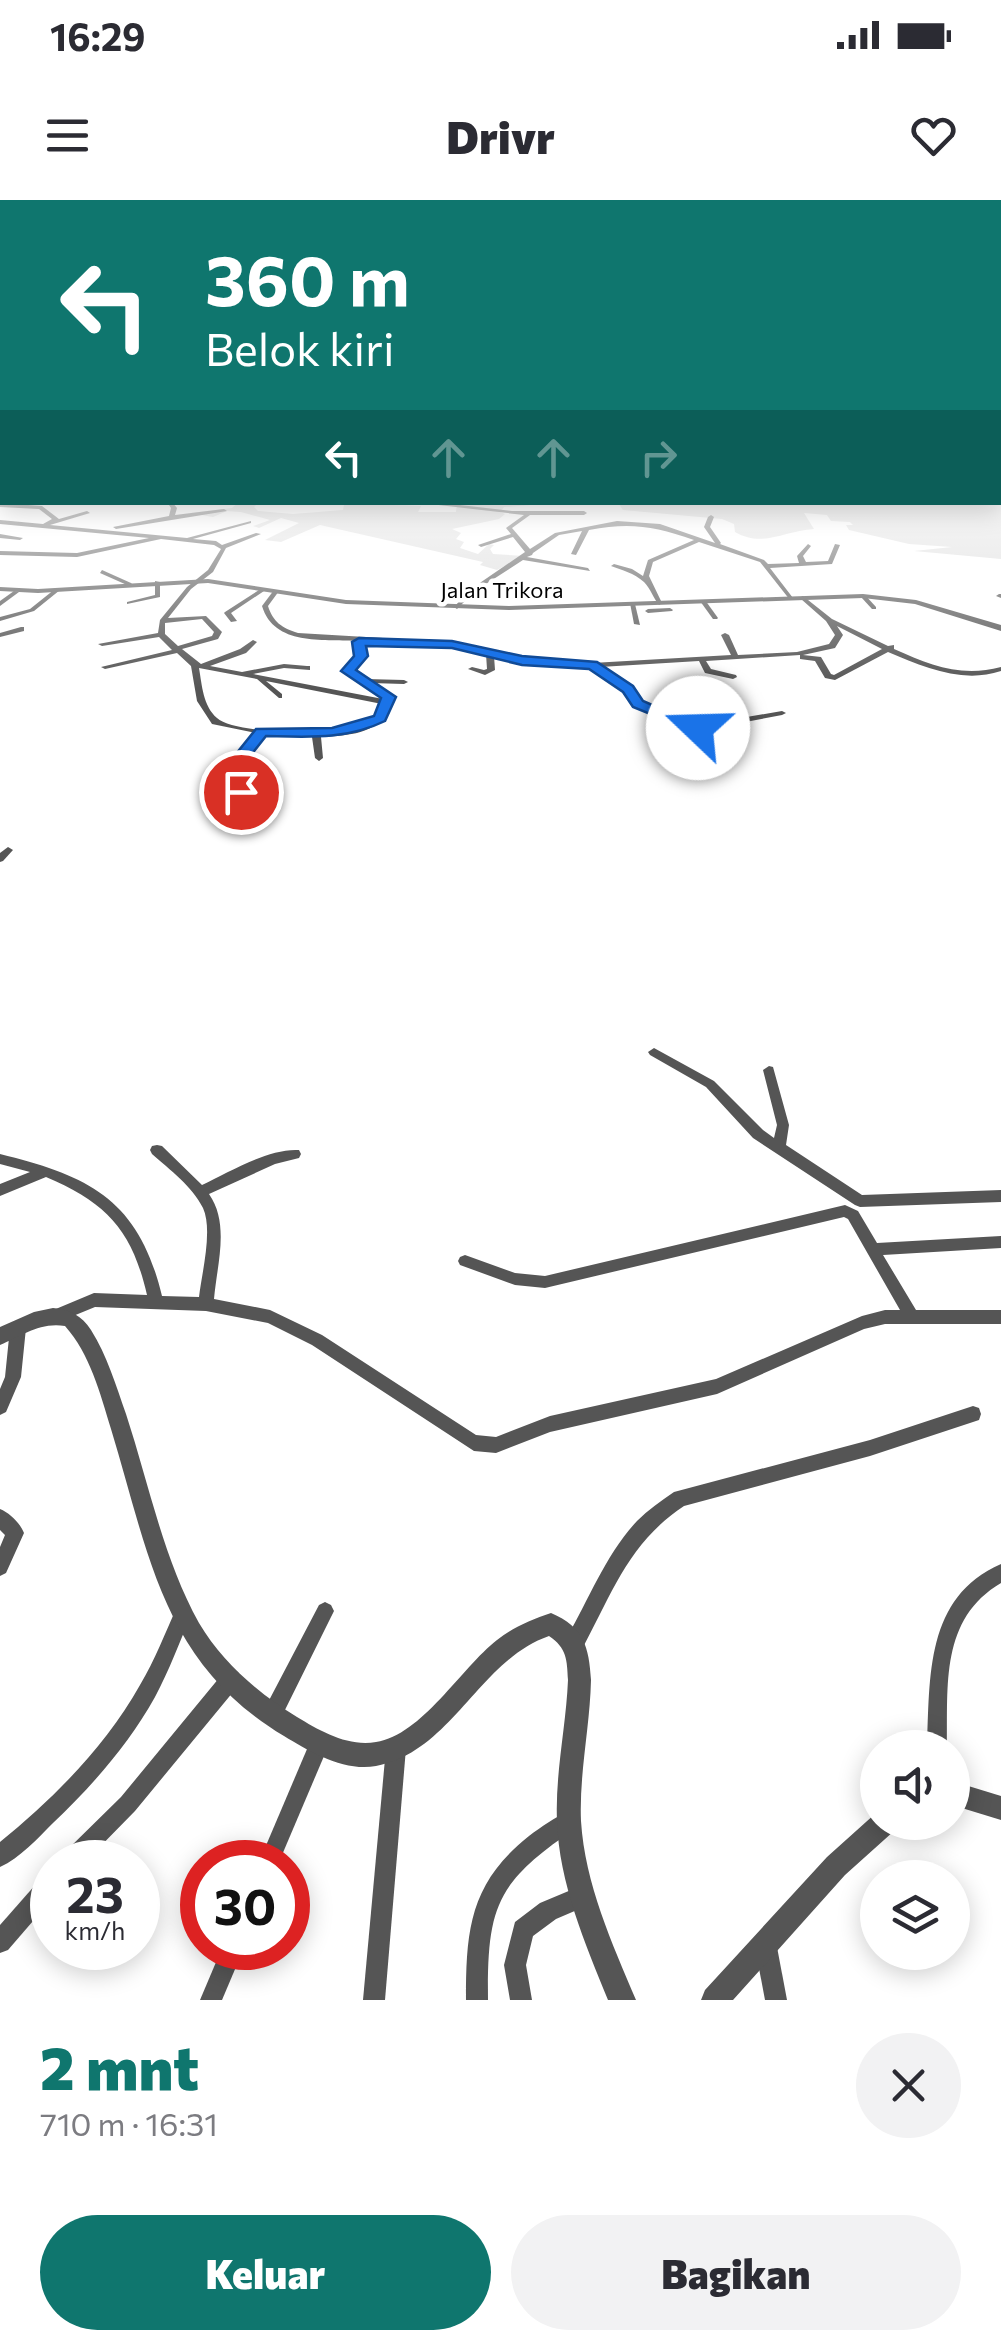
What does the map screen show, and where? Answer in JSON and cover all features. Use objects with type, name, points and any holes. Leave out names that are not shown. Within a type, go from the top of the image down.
[{"type":"street","points":[[46,526],[61,520]]},
{"type":"street","points":[[98,530],[154,520]]},
{"type":"street","points":[[211,520],[208,526],[214,530]]},
{"type":"street","points":[[522,520],[509,528],[526,556],[588,570]]},
{"type":"street","points":[[709,520],[707,527],[719,545]]},
{"type":"street","points":[[0,522],[163,536],[222,548],[258,534]]},
{"type":"street","points":[[188,539],[249,522]]},
{"type":"street","points":[[695,525],[698,538]]},
{"type":"street","points":[[660,526],[665,536]]},
{"type":"street","points":[[456,607],[473,590],[557,534],[586,529],[660,526],[768,566],[830,562],[836,545]]},
{"type":"street","points":[[586,529],[592,539]]},
{"type":"street","points":[[574,554],[586,529]]},
{"type":"street","points":[[0,536],[20,538]]},
{"type":"street","points":[[0,553],[92,554],[152,542],[163,536]]},
{"type":"street","points":[[481,545],[512,536]]},
{"type":"street","points":[[646,568],[657,556],[698,538]]},
{"type":"street","points":[[803,564],[800,556],[808,546]]},
{"type":"street","points":[[222,548],[216,564],[162,620],[161,635],[176,650],[198,665],[384,702]]},
{"type":"street","points":[[642,551],[650,582],[674,622]]},
{"type":"street","points":[[614,566],[650,582]]},
{"type":"street","points":[[768,566],[790,598]]},
{"type":"street","points":[[102,572],[129,584]]},
{"type":"street","name":"Jalan Trikora","points":[[0,589],[16,592],[198,580],[346,602],[456,607],[666,606],[862,596],[916,602],[1001,628]]},
{"type":"street","points":[[129,603],[158,596],[157,582]]},
{"type":"street","points":[[233,620],[227,612],[264,589]]},
{"type":"street","points":[[0,619],[30,612],[57,590]]},
{"type":"street","points":[[276,591],[266,606],[271,622],[281,630],[359,642],[452,644],[522,660],[592,665],[797,654],[832,646],[838,633]]},
{"type":"street","points":[[0,604],[16,592]]},
{"type":"street","points":[[862,596],[874,608]]},
{"type":"street","points":[[802,598],[829,620],[964,676],[986,675],[1001,669]]},
{"type":"street","points":[[704,602],[715,618]]},
{"type":"street","points":[[632,604],[638,624]]},
{"type":"street","points":[[648,611],[666,606]]},
{"type":"street","points":[[104,668],[176,650],[215,637],[218,632],[204,618],[162,620]]},
{"type":"street","points":[[829,620],[838,633]]},
{"type":"street","points":[[0,634],[21,629]]},
{"type":"street","points":[[838,633],[854,631]]},
{"type":"street","points":[[102,644],[161,635]]},
{"type":"street","points":[[724,635],[735,656]]},
{"type":"street","points":[[198,665],[231,656],[254,642]]},
{"type":"street","points":[[198,665],[202,701],[214,722],[262,732],[316,734],[373,723],[380,718],[388,699],[386,694],[348,671],[361,656],[359,642]]},
{"type":"street","points":[[797,654],[818,659],[832,678],[890,648]]},
{"type":"street","points":[[472,669],[485,673],[492,670],[490,654]]},
{"type":"street","points":[[231,656],[253,658],[255,664],[275,668]]},
{"type":"street","points":[[701,658],[708,671],[733,677]]},
{"type":"street","points":[[592,665],[628,689],[638,704],[678,726],[702,730],[782,714]]},
{"type":"street","points":[[236,674],[307,668]]},
{"type":"street","points":[[258,679],[280,696]]},
{"type":"street","points":[[361,680],[404,682]]},
{"type":"street","points":[[241,792],[240,759],[262,732]]},
{"type":"street","points":[[316,734],[319,758]]},
{"type":"street","points":[[654,1052],[710,1084],[752,1129],[855,1199],[865,1202],[1001,1196]]},
{"type":"street","points":[[769,1070],[783,1125],[779,1146]]},
{"type":"street","points":[[158,1150],[201,1191],[216,1216],[206,1304]]},
{"type":"street","points":[[201,1191],[272,1159],[294,1154]]},
{"type":"street","points":[[0,1158],[86,1186],[122,1217],[147,1268],[156,1302]]},
{"type":"street","points":[[0,1190],[46,1171]]},
{"type":"street","points":[[465,1262],[515,1279],[545,1282],[710,1246],[836,1210],[850,1212],[865,1202]]},
{"type":"street","points":[[850,1212],[912,1317]]},
{"type":"street","points":[[874,1249],[1001,1242]]},
{"type":"street","points":[[0,1407],[13,1377],[9,1333],[38,1318],[56,1316],[94,1300],[206,1304],[270,1317],[317,1340],[474,1444],[496,1445],[550,1424],[717,1386],[862,1323],[912,1317],[1001,1318]]},
{"type":"street","points":[[56,1316],[70,1319],[82,1329],[98,1362],[161,1566],[196,1640],[231,1679],[272,1715],[348,1753],[378,1754],[396,1748],[445,1707],[514,1637],[551,1624],[574,1644]]},
{"type":"street","points":[[622,2000],[583,1896],[569,1822],[578,1688],[574,1644],[632,1536],[653,1513],[680,1498],[870,1448],[973,1414]]},
{"type":"street","points":[[0,1518],[15,1534],[0,1566]]},
{"type":"street","points":[[938,1730],[942,1655],[958,1604],[977,1583],[1001,1573]]},
{"type":"street","points":[[272,1715],[324,1611]]},
{"type":"street","points":[[0,1856],[72,1790],[120,1731],[144,1698],[183,1614]]},
{"type":"street","points":[[93,1840],[128,1804],[231,1679]]},
{"type":"street","points":[[278,1840],[320,1742]]},
{"type":"street","points":[[374,2000],[396,1748]]},
{"type":"street","points":[[970,1799],[1001,1808]]},
{"type":"street","points":[[478,2000],[476,1961],[486,1908],[497,1880],[524,1848],[569,1822]]},
{"type":"street","points":[[715,2000],[836,1866],[865,1840]]},
{"type":"street","points":[[521,2000],[514,1965],[523,1930],[548,1911],[583,1896]]},
{"type":"street","points":[[0,1942],[30,1909]]},
{"type":"street","points":[[766,1944],[776,2000]]},
{"type":"street","points":[[211,2000],[224,1970]]},
{"type":"shaded area","points":[[288,520],[494,520],[452,529],[461,533],[456,539],[464,542],[460,548],[478,554],[489,544],[494,545],[490,549],[493,554],[524,556],[497,570],[480,565],[483,562],[320,525],[281,542],[265,540],[299,523]]},
{"type":"shaded area","points":[[724,520],[808,520],[814,529],[755,539],[735,532],[734,524]]},
{"type":"shaded area","points":[[1001,520],[1001,559],[914,551],[952,547],[909,544],[849,530],[846,525],[853,525],[850,522],[831,521]]},
{"type":"route","points":[[241,792],[240,759],[262,732],[332,733],[360,728],[380,718],[388,699],[386,694],[348,671],[361,656],[359,642],[452,644],[504,658],[592,665],[628,689],[638,704],[698,728]]}]
